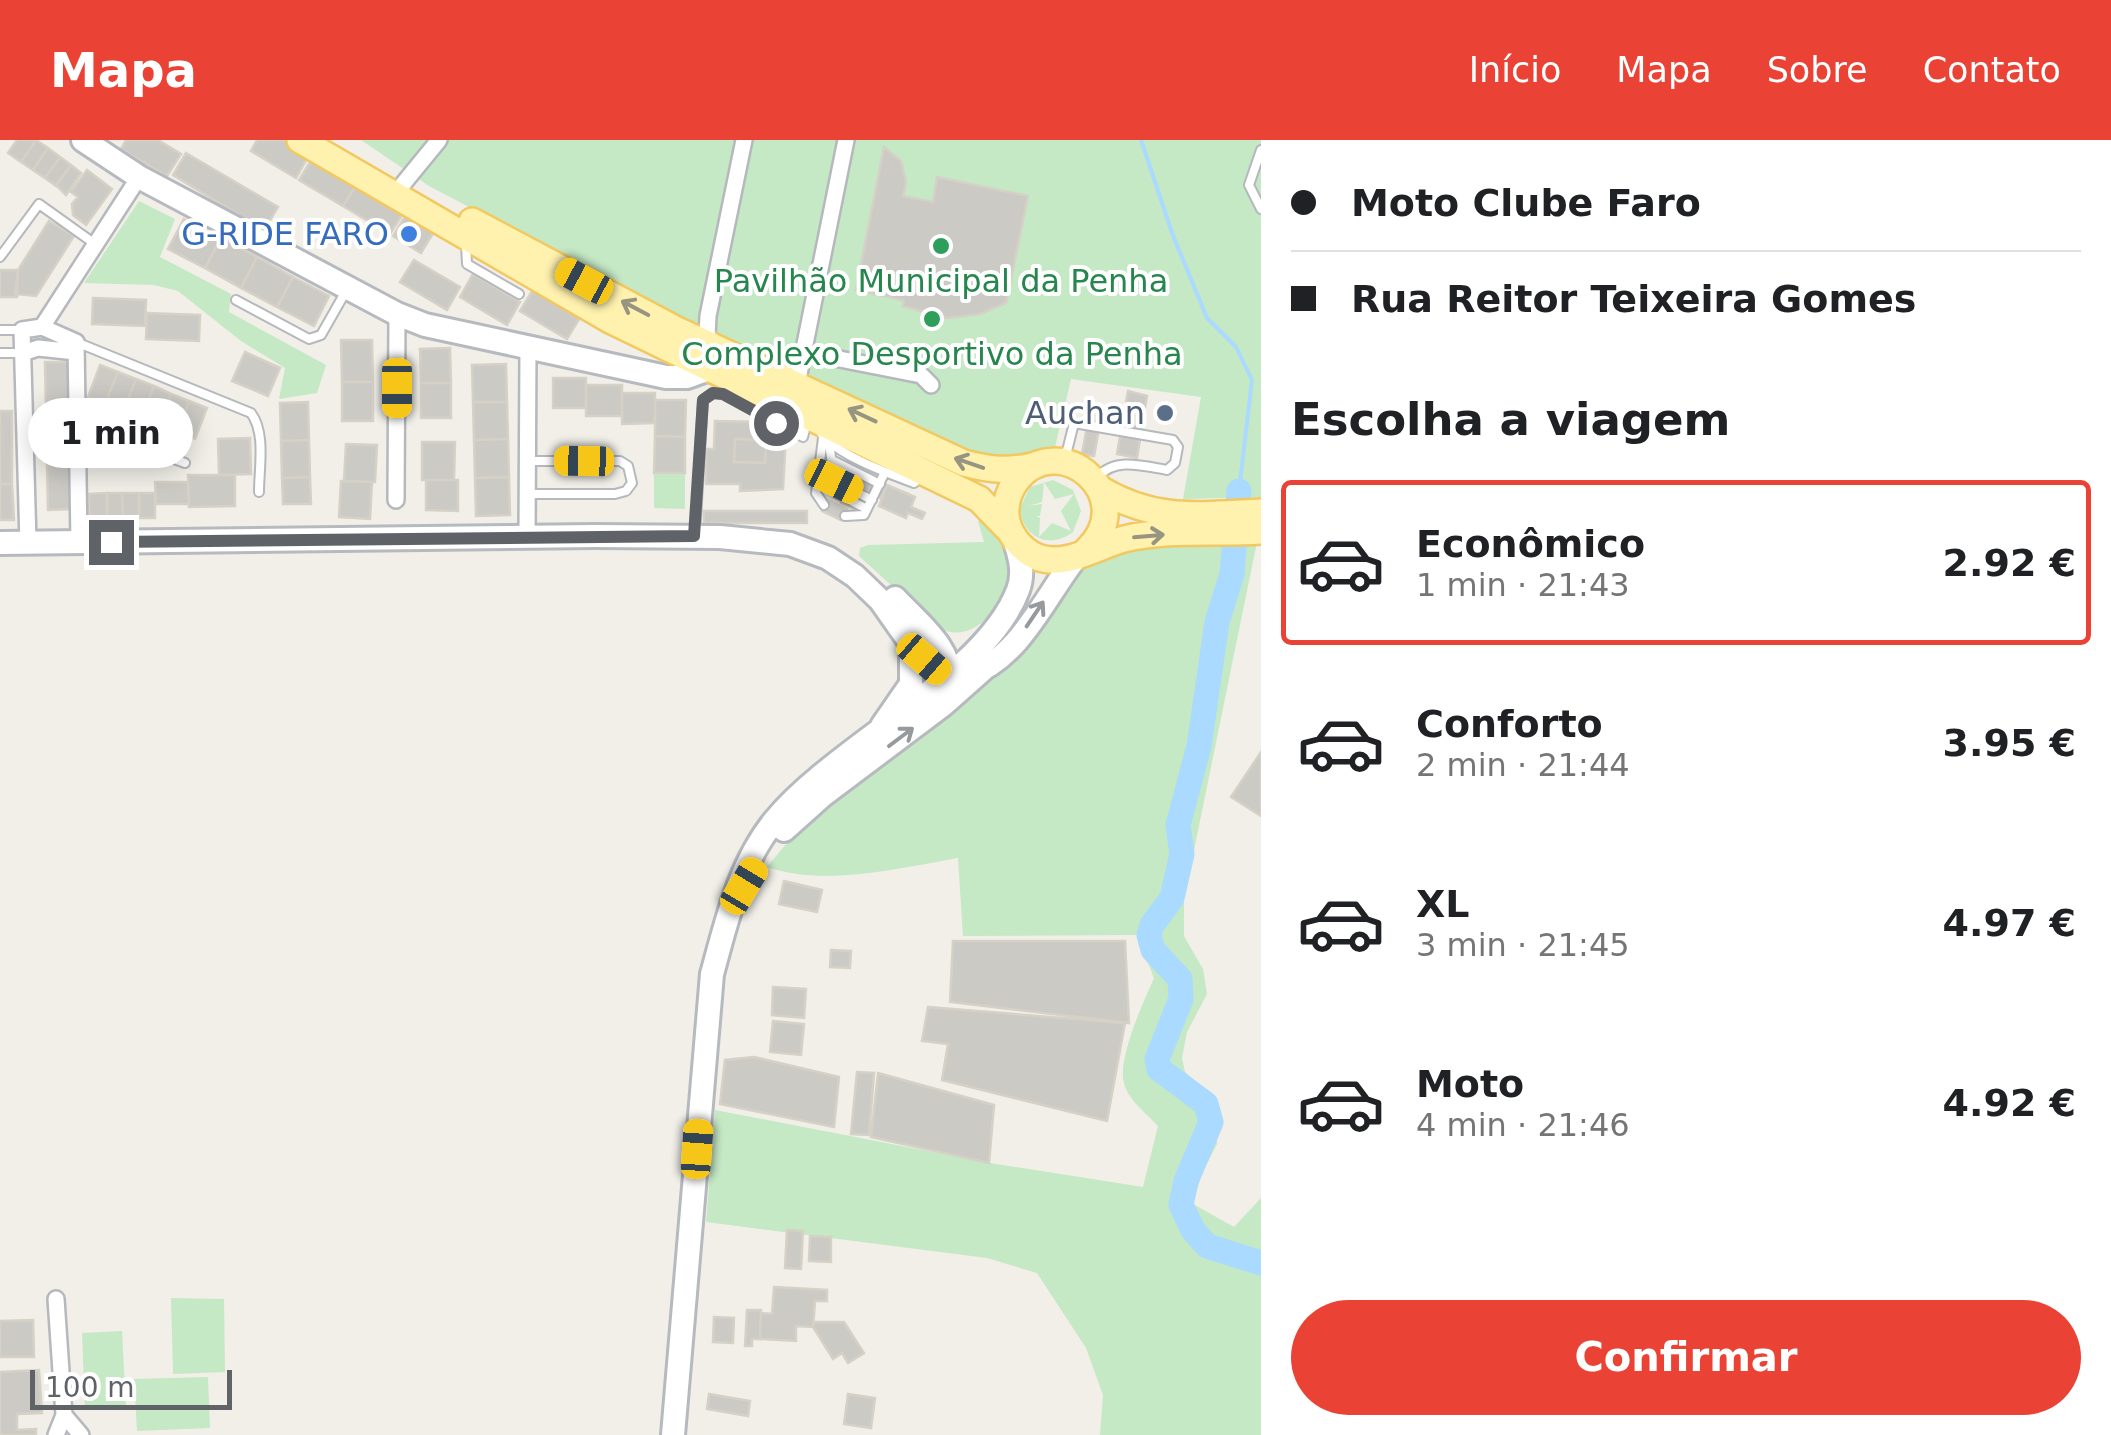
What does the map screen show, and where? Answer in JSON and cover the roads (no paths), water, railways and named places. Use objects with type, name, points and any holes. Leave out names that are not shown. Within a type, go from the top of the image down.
[{"type":"main road","points":[[300,140],[679,367],[716,359],[797,384],[964,464],[1012,471],[1068,463],[1083,469],[1125,503],[1150,512],[1214,523],[1260,524]]},
{"type":"main road","points":[[328,140],[403,184],[680,329],[716,359],[819,429],[934,476],[979,499],[1023,548],[1042,558],[1056,560],[1130,537],[1214,523]]},
{"type":"main road","points":[[1012,534],[1006,516],[1010,493],[1022,474],[1040,464]]},
{"type":"main road","points":[[1082,553],[1098,537],[1104,522],[1105,505],[1097,484]]},
{"type":"street","points":[[83,140],[139,178],[397,314],[425,325],[528,349],[679,367]]},
{"type":"street","points":[[403,184],[439,140]]},
{"type":"street","points":[[716,359],[707,336],[708,316],[744,140]]},
{"type":"street","points":[[797,384],[846,140]]},
{"type":"street","points":[[42,327],[139,178]]},
{"type":"street","points":[[396,500],[397,314]]},
{"type":"street","points":[[680,329],[696,330],[704,326],[708,316]]},
{"type":"street","points":[[28,543],[22,330],[42,327],[76,347]]},
{"type":"street","points":[[24,352],[76,347]]},
{"type":"street","points":[[76,347],[79,543]]},
{"type":"street","points":[[527,537],[528,349]]},
{"type":"street","points":[[804,352],[921,375],[931,385]]},
{"type":"street","points":[[673,1435],[710,991],[730,909],[748,860],[774,821],[834,763],[950,675],[1000,620],[1018,590],[1022,567],[1012,534]]},
{"type":"street","points":[[0,544],[694,536],[790,544],[828,558],[880,600],[918,637],[940,673],[970,675],[987,666]]},
{"type":"street","points":[[730,909],[787,826],[987,666],[1024,630],[1082,553]]},
{"type":"street","points":[[918,637],[966,642],[980,637],[1000,620]]},
{"type":"street","points":[[882,726],[911,684],[918,637]]},
{"type":"street","points":[[942,705],[950,675]]},
{"type":"street","points":[[56,1299],[64,1414],[56,1435]]},
{"type":"street","points":[[64,1414],[81,1435]]},
{"type":"lane","points":[[1261,150],[1249,185],[1261,209]]},
{"type":"lane","points":[[0,257],[39,204],[96,244]]},
{"type":"lane","points":[[465,236],[468,264],[519,294]]},
{"type":"lane","points":[[236,300],[309,339],[321,335],[347,288]]},
{"type":"lane","points":[[0,330],[22,330]]},
{"type":"lane","points":[[76,347],[251,413],[259,434],[259,492]]},
{"type":"lane","points":[[0,353],[24,352]]},
{"type":"lane","points":[[694,536],[703,400],[713,393],[723,394],[803,437],[819,429]]},
{"type":"lane","points":[[1040,464],[1067,451],[1074,422],[1174,440],[1178,448],[1175,463],[1167,470],[1118,464],[1105,468],[1097,484]]},
{"type":"lane","points":[[78,424],[185,463]]},
{"type":"lane","points":[[819,429],[832,460],[836,493],[867,509]]},
{"type":"lane","points":[[819,429],[885,472],[914,483],[923,474],[934,476]]},
{"type":"lane","points":[[819,429],[816,493],[824,505]]},
{"type":"lane","points":[[832,460],[880,484]]},
{"type":"lane","points":[[528,461],[620,462],[628,466],[632,483],[626,491],[615,494],[528,494]]},
{"type":"lane","points":[[845,516],[864,515],[885,472]]},
{"type":"lane","points":[[834,481],[872,500]]},
{"type":"waterway","points":[[1141,140],[1172,233],[1207,318],[1236,347],[1252,380],[1239,491]]},
{"type":"waterway","points":[[1239,491],[1232,574],[1217,622],[1199,746],[1178,825],[1182,854],[1172,898],[1149,935],[1153,950],[1180,979],[1181,999],[1157,1059],[1159,1069],[1206,1104],[1211,1122],[1186,1181],[1181,1205],[1193,1230],[1207,1246],[1261,1263]]},
{"type":"place","name":"G-RIDE FARO","points":[[409,234]]},
{"type":"place","name":"Pavilhão Municipal da Penha","points":[[941,246]]},
{"type":"place","name":"Complexo Desportivo da Penha","points":[[932,319]]},
{"type":"place","name":"Auchan","points":[[1165,413]]}]
